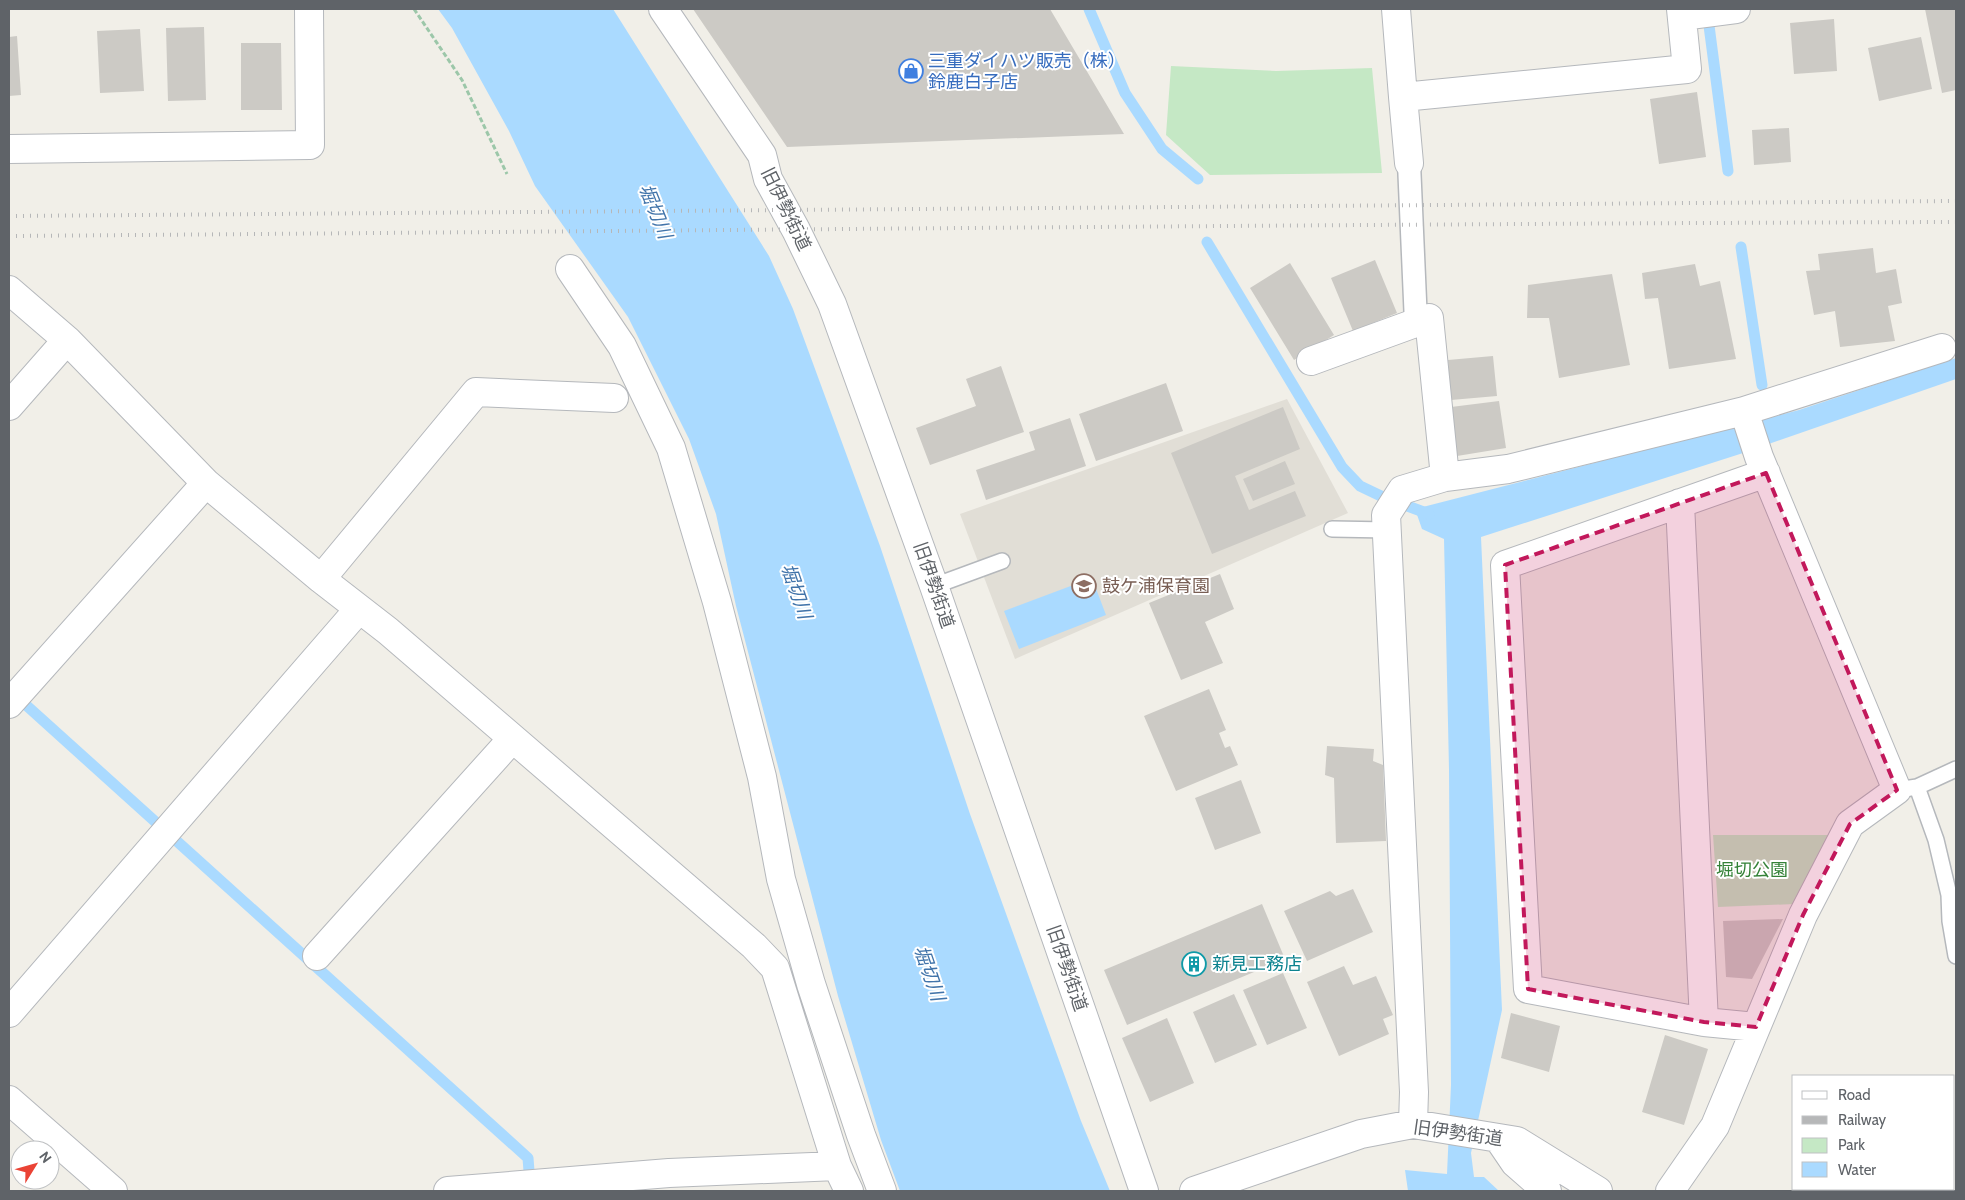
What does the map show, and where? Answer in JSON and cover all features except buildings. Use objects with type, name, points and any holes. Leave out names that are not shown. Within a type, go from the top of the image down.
[{"type":"street","points":[[9,149],[310,144],[309,9]]},
{"type":"street","name":"旧伊勢街道","points":[[663,9],[762,155],[768,179],[796,230],[832,304],[934,586],[1144,1191]]},
{"type":"street","points":[[1396,9],[1409,163],[1416,323]]},
{"type":"street","points":[[1403,97],[1687,69],[1682,12],[1736,9]]},
{"type":"street","points":[[570,269],[622,346],[671,448],[718,602],[762,777],[781,879],[789,908],[811,984],[861,1135],[882,1191]]},
{"type":"street","points":[[9,290],[67,340],[206,483],[320,579],[388,631],[754,946],[774,968],[837,1166],[849,1191]]},
{"type":"street","points":[[1311,361],[1429,318],[1445,478]]},
{"type":"street","points":[[9,406],[67,340]]},
{"type":"street","points":[[1420,1125],[1414,1092],[1387,523],[1402,490],[1445,478],[1508,469],[1744,412],[1942,348]]},
{"type":"street","points":[[320,579],[476,392],[614,398]]},
{"type":"street","points":[[1670,1191],[1715,1126],[1803,916],[1850,824],[1907,789],[1763,465],[1744,412]]},
{"type":"street","points":[[1756,1026],[1704,1022],[1528,989],[1505,565],[1680,503],[1763,465]]},
{"type":"street","points":[[14,697],[206,483]]},
{"type":"street","points":[[1680,503],[1704,1022]]},
{"type":"street","points":[[9,1013],[359,609]]},
{"type":"street","points":[[317,956],[512,739]]},
{"type":"street","points":[[9,1100],[113,1191]]},
{"type":"street","name":"旧伊勢街道","points":[[1194,1191],[1361,1134],[1420,1125],[1517,1141],[1598,1191]]},
{"type":"street","points":[[1490,1137],[1515,1163],[1547,1191]]},
{"type":"street","points":[[448,1191],[508,1186],[665,1182],[837,1166]]},
{"type":"lane","points":[[1332,529],[1387,523]]},
{"type":"lane","points":[[934,586],[1002,561]]},
{"type":"lane","points":[[1956,769],[1907,789],[1936,840],[1950,895],[1950,921],[1956,956]]},
{"type":"path","points":[[414,9],[462,80],[507,174]]},
{"type":"highlighted area","points":[[1766,473],[1897,790],[1850,824],[1803,915],[1756,1027],[1704,1022],[1528,989],[1505,565]]},
{"type":"shaded area","name":"鼓ケ浦保育園","points":[[1287,399],[1348,513],[1015,659],[960,514]]},
{"type":"green space","points":[[1171,66],[1276,71],[1372,68],[1382,173],[1210,175],[1166,135]]},
{"type":"green space","name":"堀切公園","points":[[1713,835],[1828,835],[1795,904],[1718,907]]},
{"type":"water","name":"堀切川","points":[[438,9],[613,9],[769,256],[793,309],[880,546],[970,814],[1081,1121],[1110,1191],[900,1191],[881,1140],[838,996],[736,606],[716,514],[689,439],[628,317],[535,186],[509,131],[452,28]]},
{"type":"water","points":[[1956,358],[1956,379],[1740,454],[1481,537],[1502,1010],[1471,1153],[1474,1177],[1484,1177],[1499,1191],[1408,1191],[1405,1170],[1447,1174],[1451,1085],[1449,769],[1444,539],[1422,529],[1415,509],[1799,410]]},
{"type":"water","points":[[1092,578],[1106,615],[1019,649],[1004,611]]},
{"type":"waterway","points":[[1089,9],[1125,93],[1162,149],[1198,179]]},
{"type":"waterway","points":[[1708,18],[1728,171]]},
{"type":"waterway","points":[[1207,242],[1342,467],[1360,486],[1383,497],[1429,514]]},
{"type":"waterway","points":[[1741,247],[1762,385]]},
{"type":"waterway","points":[[16,696],[528,1158],[530,1184]]},
{"type":"railway","points":[[9,216],[1956,201]]},
{"type":"railway","points":[[9,236],[1956,222]]},
{"type":"place","name":"三重ダイハツ販売（株） 鈴鹿白子店","points":[[911,71]]},
{"type":"place","name":"鼓ケ浦保育園","points":[[1084,586]]},
{"type":"place","name":"新見工務店","points":[[1194,964]]}]
